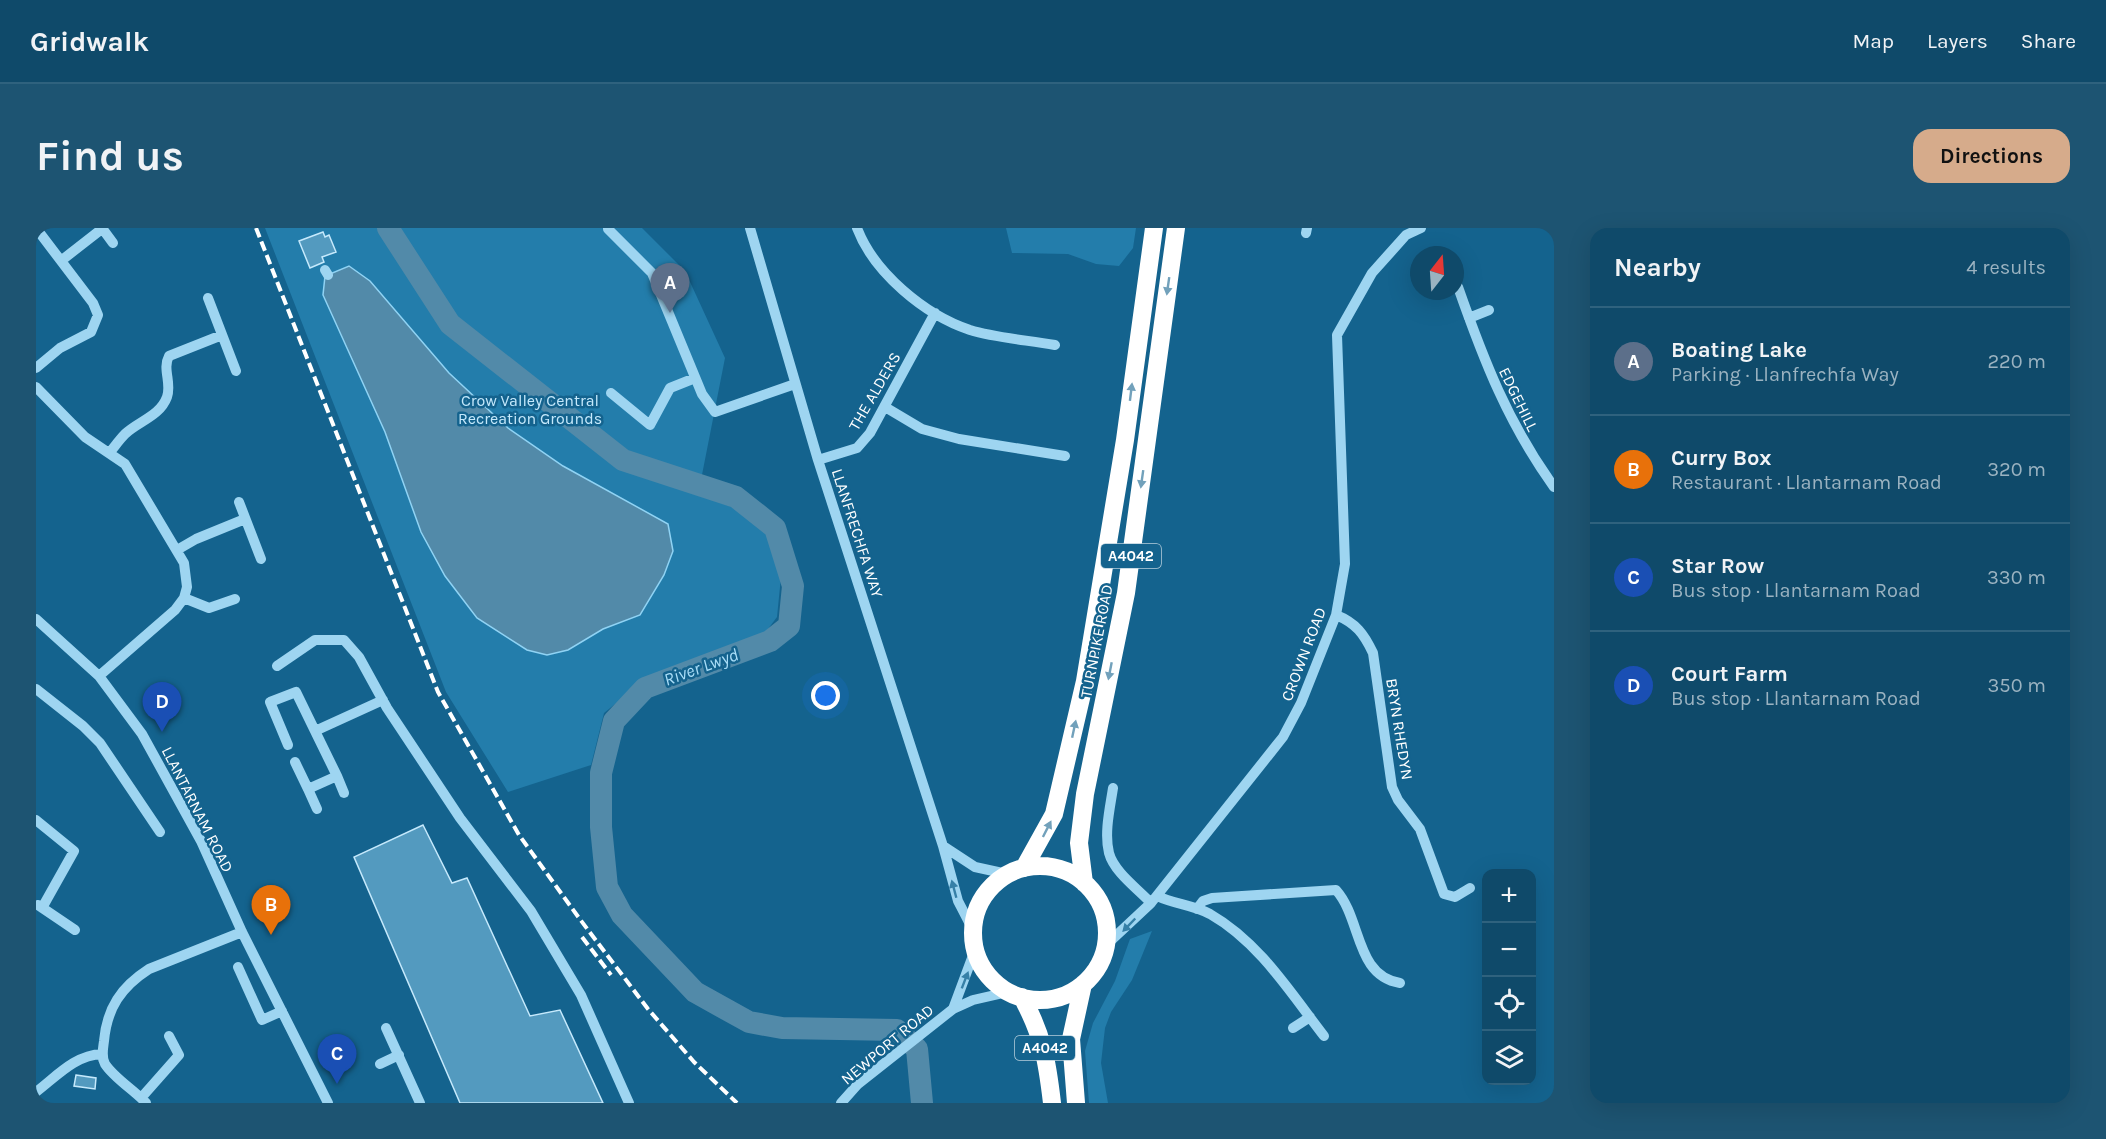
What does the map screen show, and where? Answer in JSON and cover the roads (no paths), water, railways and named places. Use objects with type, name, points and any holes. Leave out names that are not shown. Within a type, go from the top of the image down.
[{"type":"highway","name":"TURNPIKE ROAD","points":[[1016,871],[1054,814],[1085,681],[1125,440],[1154,228]]},
{"type":"highway","name":"TURNPIKE ROAD","points":[[1084,883],[1079,843],[1085,794],[1126,593],[1176,228]]},
{"type":"highway","points":[[1056,868],[1084,883],[1096,896],[1103,912],[1107,929],[1105,946],[1093,973],[1083,984],[1054,998],[1015,995],[987,975],[975,950],[973,930],[975,916],[983,897],[996,882],[1016,871],[1056,868]]},
{"type":"highway","name":"A4042","points":[[1076,1103],[1071,1039],[1083,984]]},
{"type":"highway","name":"A4042","points":[[1015,995],[1037,1024],[1045,1047],[1052,1103]]},
{"type":"street","points":[[36,228],[93,303],[98,321],[91,332],[60,348],[36,368]]},
{"type":"street","points":[[62,260],[103,228],[113,243]]},
{"type":"street","name":"LLANFRECHFA WAY","points":[[750,228],[818,460],[943,846],[957,901],[973,930]]},
{"type":"street","points":[[857,228],[861,238],[891,279],[914,300],[935,313],[972,331],[1055,345]]},
{"type":"street","name":"CROWN ROAD","points":[[1105,946],[1154,899],[1283,737],[1301,703],[1336,615],[1345,564],[1337,335],[1372,273],[1406,236],[1421,228]]},
{"type":"street","points":[[608,229],[652,273],[702,394],[715,412],[795,384]]},
{"type":"street","points":[[208,298],[236,371]]},
{"type":"street","name":"EDGEHILL","points":[[1463,300],[1488,371],[1528,451],[1554,487]]},
{"type":"street","points":[[1469,318],[1489,310]]},
{"type":"street","name":"THE ALDERS","points":[[818,460],[857,448],[870,433],[935,313]]},
{"type":"street","points":[[110,452],[126,434],[154,414],[164,403],[169,391],[166,363],[169,356],[222,335]]},
{"type":"street","points":[[611,393],[650,425],[670,388],[695,378]]},
{"type":"street","points":[[36,387],[85,437],[125,464],[177,550],[188,576],[184,598],[175,610],[99,676]]},
{"type":"street","points":[[885,407],[922,429],[959,439],[1065,456]]},
{"type":"street","points":[[239,502],[261,559]]},
{"type":"street","points":[[177,550],[202,536],[245,519]]},
{"type":"street","points":[[184,598],[209,608],[235,599]]},
{"type":"street","name":"BRYN RHEDYN","points":[[1336,615],[1349,620],[1364,635],[1373,653],[1392,787],[1398,800],[1420,829],[1444,894],[1455,897],[1470,888]]},
{"type":"street","name":"LLANTARNAM ROAD","points":[[36,619],[99,676],[142,734],[201,841],[242,932],[328,1103]]},
{"type":"street","points":[[277,666],[315,640],[344,640],[359,657],[383,700],[460,818],[531,911],[581,995],[629,1103]]},
{"type":"street","points":[[36,690],[83,726],[100,743],[159,832]]},
{"type":"street","points":[[288,745],[270,702],[296,692],[344,793]]},
{"type":"street","points":[[315,732],[383,700]]},
{"type":"street","points":[[295,762],[317,809]]},
{"type":"street","points":[[308,789],[337,776]]},
{"type":"street","points":[[1113,788],[1108,831],[1109,854],[1116,866],[1154,899],[1209,913],[1238,934],[1261,955],[1324,1036]]},
{"type":"street","points":[[36,820],[74,851],[39,906],[75,930]]},
{"type":"street","points":[[943,846],[975,867],[1016,871]]},
{"type":"street","points":[[1197,909],[1203,901],[1212,898],[1336,890],[1353,920],[1358,939],[1374,971],[1385,980],[1400,983]]},
{"type":"street","points":[[169,1036],[179,1055],[143,1100],[108,1067],[102,1054],[108,1012],[138,976],[161,964],[242,932]]},
{"type":"street","name":"NEWPORT ROAD","points":[[953,1009],[975,950]]},
{"type":"street","points":[[238,967],[262,1020],[282,1011]]},
{"type":"street","name":"NEWPORT ROAD","points":[[841,1103],[858,1084],[953,1009],[973,1000],[1015,995]]},
{"type":"street","points":[[1293,1028],[1310,1017]]},
{"type":"street","points":[[386,1028],[420,1103]]},
{"type":"street","points":[[36,1092],[77,1060],[90,1055],[102,1054]]},
{"type":"street","points":[[380,1064],[399,1055]]},
{"type":"waterway","name":"River Lwyd","points":[[388,228],[450,324],[623,460],[736,497],[775,528],[793,586],[789,626],[770,641],[645,688],[614,721],[601,773],[601,827],[607,887],[622,915],[695,992],[749,1022],[782,1028],[897,1030],[917,1049],[922,1103]]},
{"type":"railway","points":[[256,228],[438,692],[519,835],[579,918],[648,1009],[694,1062],[737,1103]]},
{"type":"railway","points":[[582,937],[611,975]]},
{"type":"place","name":"Boating Lake","points":[[670,313]]},
{"type":"place","name":"Court Farm","points":[[162,732]]},
{"type":"place","name":"Curry Box","points":[[271,935]]},
{"type":"place","name":"Star Row","points":[[337,1084]]},
{"type":"park label","name":"Crow Valley Central Recreation Grounds","points":[[530,409]]}]
